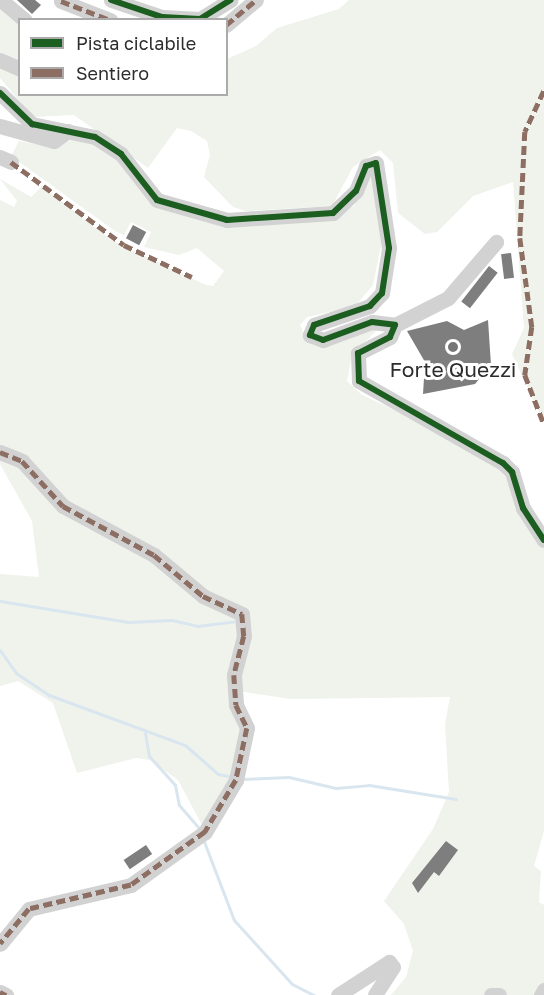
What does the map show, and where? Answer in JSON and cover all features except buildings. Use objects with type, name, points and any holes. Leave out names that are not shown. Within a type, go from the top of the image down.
[{"type":"street","points":[[1,0],[23,18]]},
{"type":"street","points":[[111,0],[162,17],[181,18]]},
{"type":"street","points":[[202,18],[230,0]]},
{"type":"street","points":[[228,24],[256,0]]},
{"type":"street","points":[[62,1],[105,18]]},
{"type":"street","points":[[0,60],[18,68]]},
{"type":"street","points":[[0,93],[20,118],[95,136],[121,154],[157,200],[227,220],[324,217],[341,208],[366,166],[376,163],[389,248],[382,293],[370,306],[314,325],[310,335],[323,340],[372,322],[395,325],[448,298],[496,242]]},
{"type":"street","points":[[0,126],[24,137],[54,141],[68,131]]},
{"type":"street","points":[[395,325],[393,334],[358,353],[359,381],[503,463],[512,472],[523,508],[544,540]]},
{"type":"street","points":[[0,452],[22,461],[63,506],[154,555],[203,596],[242,614],[236,705],[247,728],[233,787],[205,832],[131,885],[29,909],[0,944]]},
{"type":"street","points":[[338,995],[388,962],[393,967],[375,995]]},
{"type":"street","points":[[541,995],[544,990]]},
{"type":"street","points":[[0,992],[6,995]]},
{"type":"street","points":[[491,995],[499,995]]},
{"type":"shaded area","points":[[349,0],[544,0],[544,423],[512,354],[524,328],[513,182],[473,196],[437,232],[425,234],[398,213],[393,163],[380,150],[353,167],[332,206],[246,211],[233,207],[204,177],[210,155],[207,141],[191,131],[177,128],[148,168],[74,115],[33,117],[0,78],[0,65],[18,75],[18,96],[228,96],[228,59],[256,46],[277,28],[339,9]]},
{"type":"shaded area","points":[[0,7],[18,24],[18,63],[0,52]]},
{"type":"shaded area","points":[[81,137],[116,158],[157,205],[225,227],[327,220],[354,206],[368,175],[374,177],[381,246],[373,285],[355,306],[307,317],[300,325],[308,341],[379,328],[352,355],[347,381],[362,395],[421,422],[503,472],[544,549],[544,831],[534,866],[541,871],[539,902],[544,905],[544,982],[537,995],[391,995],[406,977],[413,951],[404,924],[384,901],[433,829],[449,792],[445,724],[450,697],[291,699],[231,690],[241,727],[234,774],[203,827],[178,780],[150,760],[136,758],[77,773],[53,703],[18,681],[0,686],[0,574],[39,577],[32,521],[0,464],[0,200],[14,207],[17,201],[0,179],[31,197],[42,186],[111,240],[206,285],[213,286],[224,271],[197,248],[179,255],[144,247],[151,232],[131,222],[124,235],[115,231],[11,156],[19,141],[50,147]]},
{"type":"waterway","points":[[0,601],[128,622],[172,620],[197,626],[235,621]]},
{"type":"waterway","points":[[0,650],[16,673],[49,695],[185,745],[218,774],[233,777]]},
{"type":"waterway","points":[[145,733],[149,756],[175,785],[179,805],[200,829]]},
{"type":"waterway","points":[[242,779],[289,777],[336,788],[369,785],[456,799]]},
{"type":"waterway","points":[[203,839],[234,920],[292,984],[314,995]]},
{"type":"marked path","points":[[228,23],[256,0]]},
{"type":"marked path","points":[[61,1],[105,18]]},
{"type":"marked path","points":[[544,91],[525,132],[520,238],[532,327],[525,375],[544,424]]},
{"type":"marked path","points":[[11,162],[124,245],[192,277]]},
{"type":"marked path","points":[[0,452],[22,461],[63,506],[154,555],[203,596],[242,614],[244,636],[234,675],[236,705],[247,728],[236,780],[205,832],[131,885],[29,909],[0,944]]},
{"type":"marked path","points":[[0,992],[6,995]]},
{"type":"cycle path","points":[[111,0],[162,17],[181,18]]},
{"type":"cycle path","points":[[202,18],[230,0]]},
{"type":"cycle path","points":[[0,93],[32,124],[95,137],[121,154],[157,200],[227,220],[333,213],[356,191],[366,166],[376,163],[389,248],[382,293],[370,306],[314,325],[310,335],[323,340],[372,322],[395,325],[390,337],[358,353],[359,381],[503,463],[512,472],[523,508],[544,540]]},
{"type":"place","name":"Forte Quezzi","points":[[453,347]]}]
